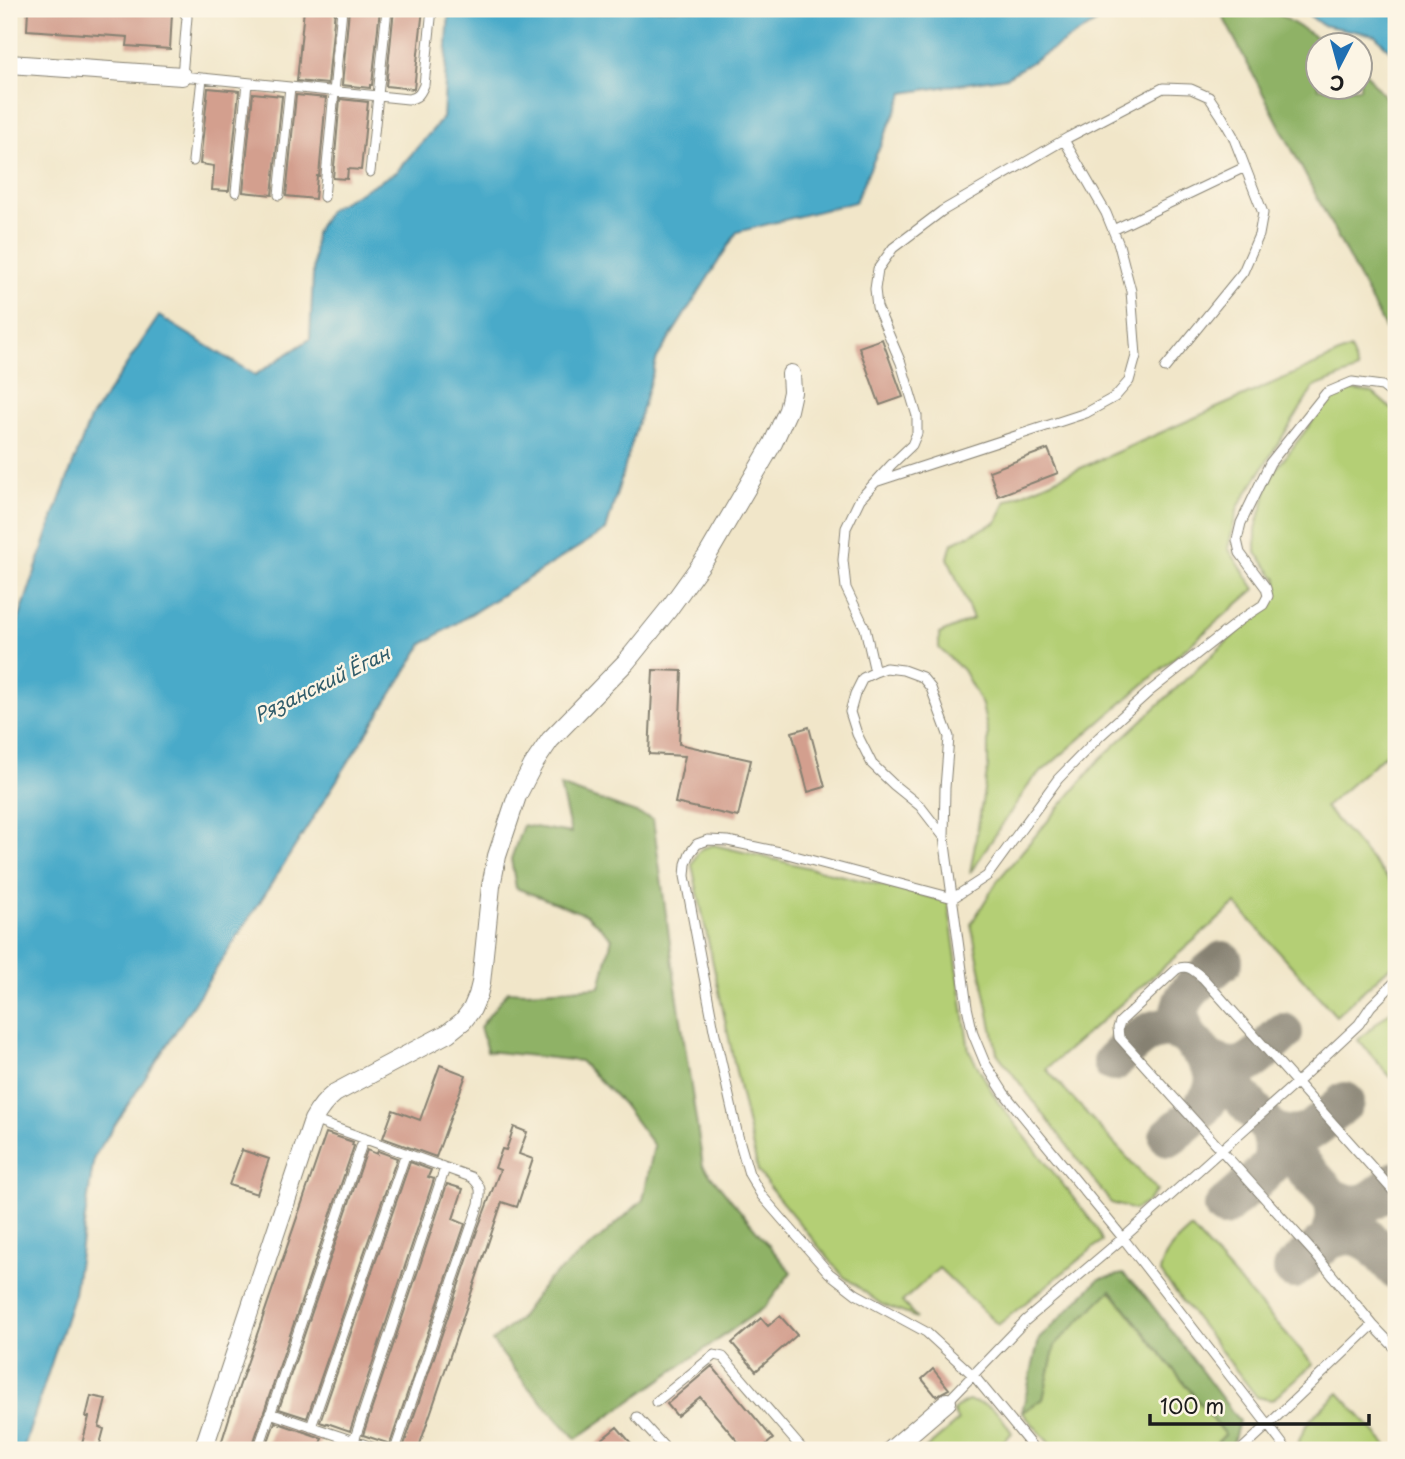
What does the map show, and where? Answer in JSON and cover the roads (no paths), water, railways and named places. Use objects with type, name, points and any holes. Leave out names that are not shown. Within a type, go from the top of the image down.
[{"type":"street","points":[[9,64],[182,76]]},
{"type":"street","points":[[203,1450],[313,1120],[335,1093],[448,1033],[463,1021],[472,1009],[481,983],[493,876],[517,796],[550,740],[626,662],[707,556],[774,443],[790,401],[790,374]]},
{"type":"street","points":[[891,1450],[947,1402]]},
{"type":"lane","points":[[183,9],[187,17],[182,76],[408,99],[416,98],[424,85],[432,9]]},
{"type":"lane","points":[[324,197],[342,9]]},
{"type":"lane","points":[[370,172],[387,9]]},
{"type":"lane","points":[[194,162],[202,78]]},
{"type":"lane","points":[[236,192],[247,83]]},
{"type":"lane","points":[[279,195],[290,87]]},
{"type":"lane","points":[[875,671],[864,628],[846,588],[843,560],[846,528],[860,499],[912,445],[917,416],[901,363],[877,307],[874,289],[878,269],[893,248],[942,211],[1064,140],[1163,88],[1191,89],[1209,97],[1233,136],[1263,213],[1259,235],[1243,272],[1165,368]]},
{"type":"lane","points":[[876,481],[1086,413],[1115,397],[1129,381],[1136,356],[1131,292],[1119,246],[1106,213],[1064,140]]},
{"type":"lane","points":[[1113,230],[1245,167]]},
{"type":"lane","points":[[1035,1450],[974,1376],[926,1332],[856,1294],[829,1273],[762,1196],[749,1174],[738,1136],[714,1030],[685,876],[686,864],[697,844],[708,840],[728,841],[780,852],[953,898],[986,876],[1058,779],[1099,737],[1150,691],[1240,620],[1264,605],[1268,596],[1266,588],[1240,553],[1237,540],[1241,523],[1270,463],[1326,393],[1352,382],[1382,386],[1396,397]]},
{"type":"lane","points":[[944,837],[920,806],[872,764],[857,734],[850,712],[852,703],[863,678],[875,671],[886,668],[902,670],[922,677],[931,688],[949,737],[944,837],[967,1007],[973,1034],[985,1063],[1004,1093],[1124,1238],[1287,1450]]},
{"type":"lane","points":[[1396,1194],[1203,978],[1187,967],[1177,969],[1120,1023],[1117,1032],[1119,1037],[1314,1253],[1396,1349]]},
{"type":"lane","points":[[947,1402],[1025,1321],[1124,1238],[1359,1024],[1371,1006],[1396,981]]},
{"type":"lane","points":[[313,1120],[471,1177],[478,1183],[481,1192],[480,1203],[395,1450]]},
{"type":"lane","points":[[258,1450],[364,1138]]},
{"type":"lane","points":[[311,1427],[406,1153]]},
{"type":"lane","points":[[354,1441],[445,1168]]},
{"type":"lane","points":[[1241,1450],[1373,1325]]},
{"type":"lane","points":[[656,1402],[713,1355],[718,1355],[723,1357],[803,1450]]},
{"type":"lane","points":[[270,1413],[380,1450]]},
{"type":"lane","points":[[637,1417],[667,1450]]},
{"type":"water","name":"Рязанский Ёган","points":[[449,9],[1118,9],[1007,77],[904,93],[855,202],[737,232],[657,358],[606,530],[423,644],[94,1157],[74,1294],[23,1450],[9,1450],[9,649],[55,512],[90,419],[159,316],[255,375],[310,339],[315,233],[330,209],[396,172],[443,118]]},
{"type":"water","points":[[1301,9],[1396,9],[1396,57],[1374,32],[1322,25]]}]
